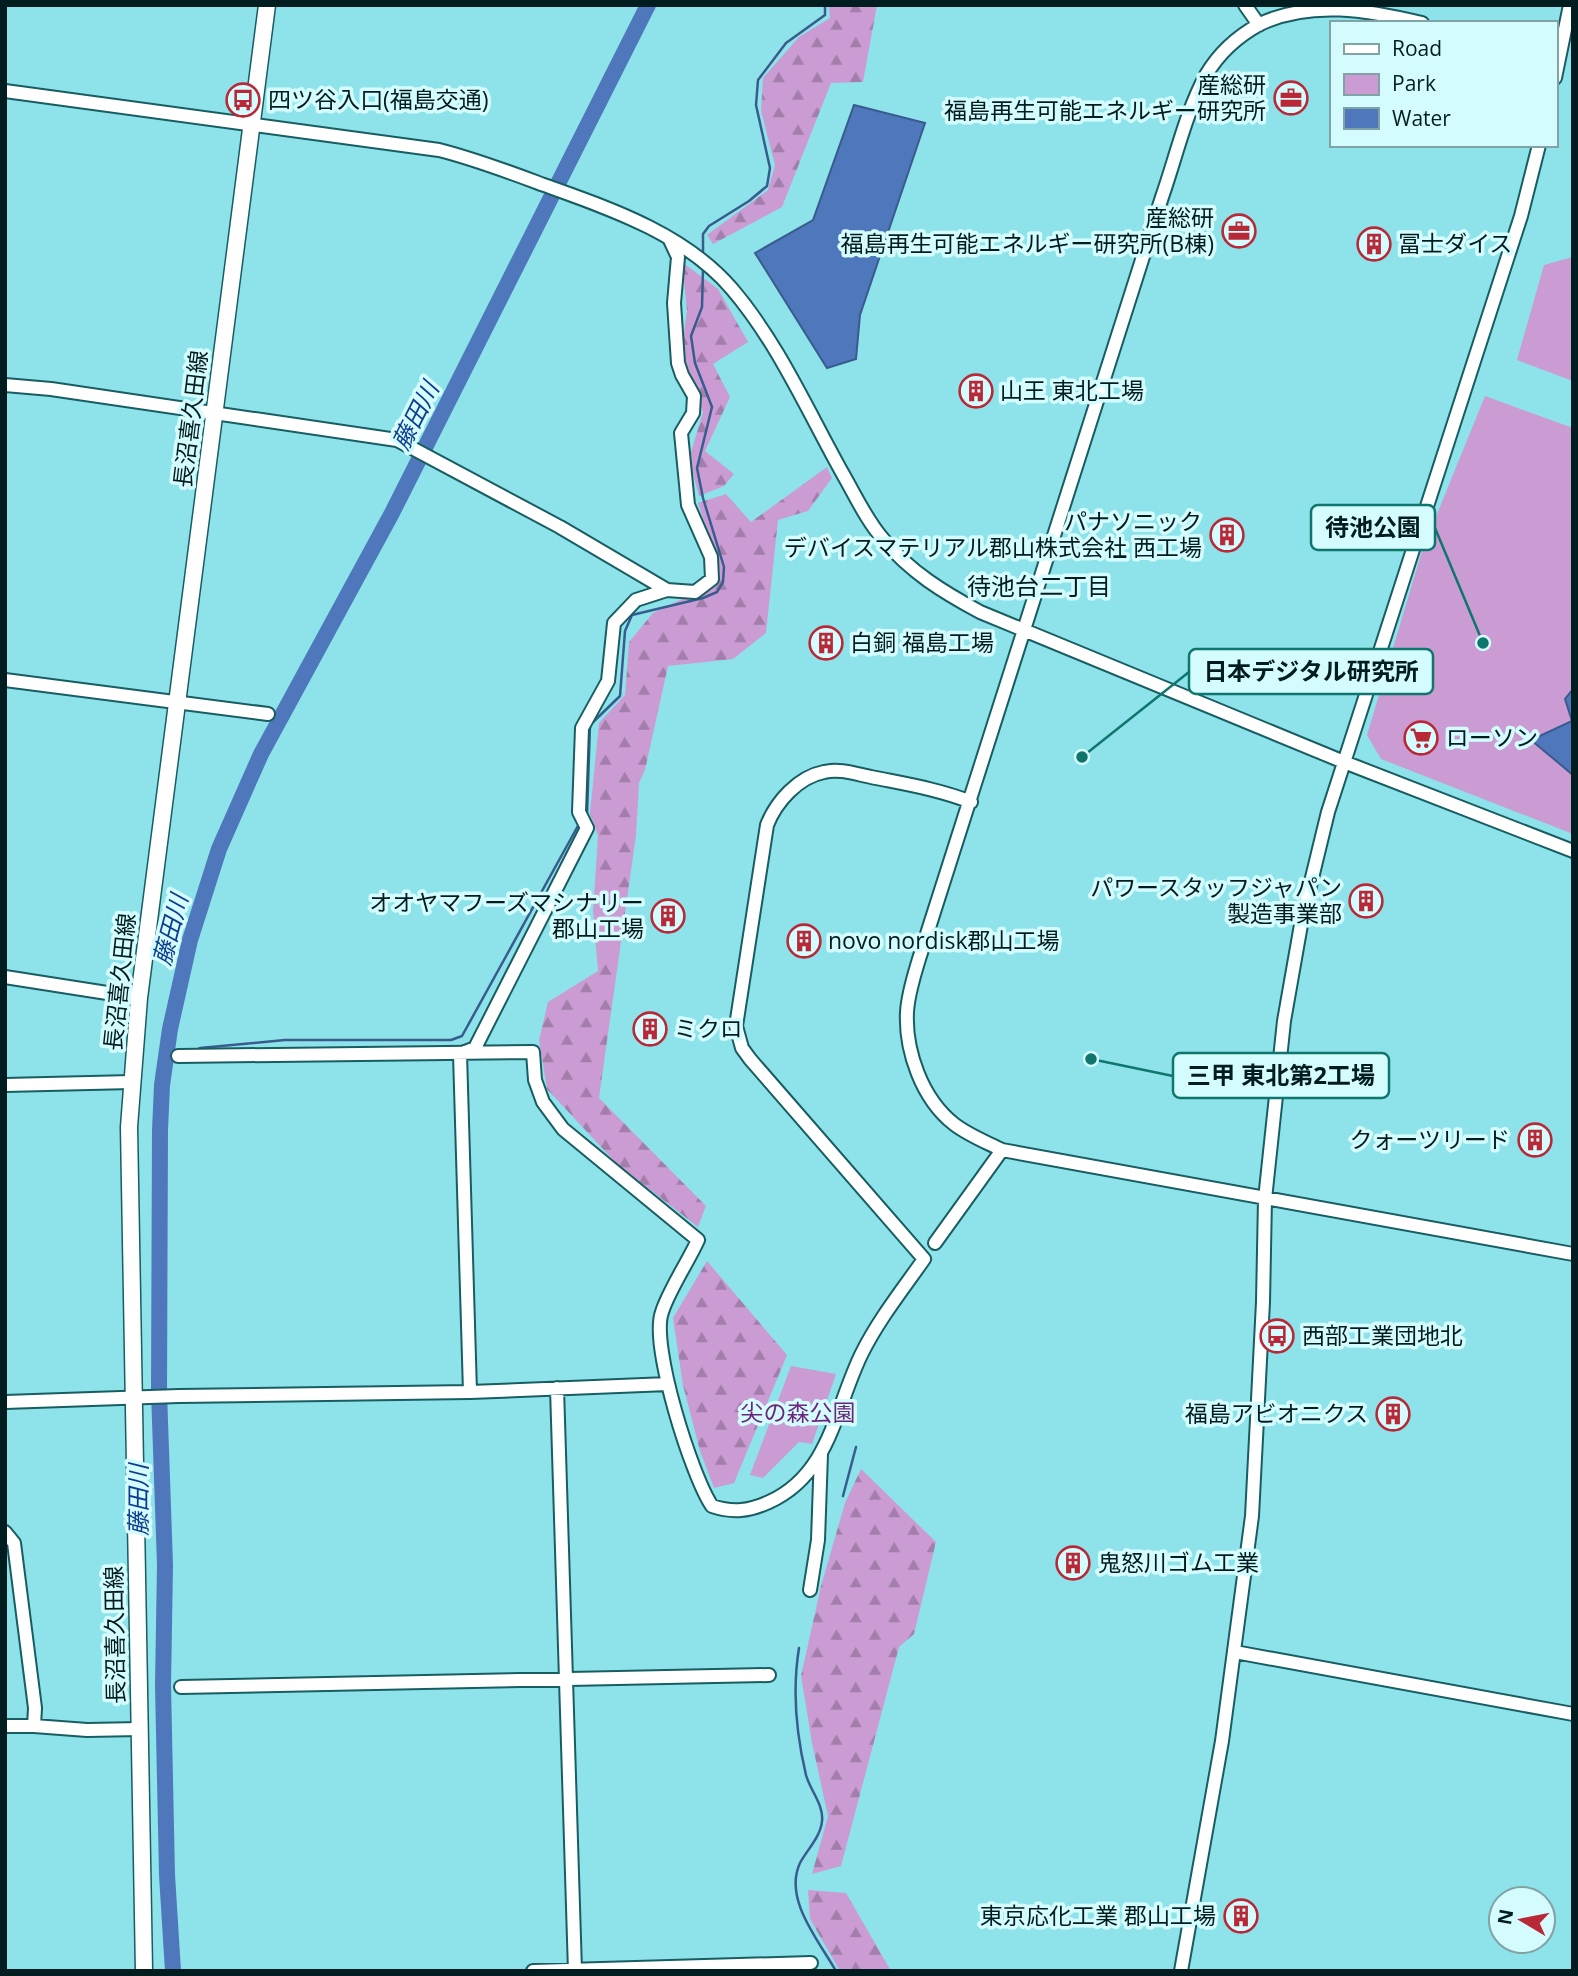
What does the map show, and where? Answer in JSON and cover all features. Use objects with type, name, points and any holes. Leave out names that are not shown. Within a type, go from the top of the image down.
[{"type":"main road","name":"長沼喜久田線","points":[[144,1971],[137,1399],[128,1163],[132,1083],[139,998],[267,5]]},
{"type":"street","points":[[1245,5],[1259,25]]},
{"type":"street","points":[[1557,72],[1563,52],[1570,5]]},
{"type":"street","points":[[1412,21],[1326,6],[1285,12],[1245,32],[1231,44],[1207,74],[1197,95],[912,985],[907,1011],[908,1038],[914,1063],[937,1105],[954,1124],[1002,1150],[1573,1254]]},
{"type":"street","points":[[5,92],[439,150],[464,156],[629,217],[688,250],[732,288],[776,354],[881,538],[921,577],[945,594],[980,612],[1344,762],[1573,851]]},
{"type":"street","points":[[1181,1971],[1235,1653],[1255,1474],[1264,1302],[1265,1199],[1282,1033],[1302,919],[1328,812],[1521,216],[1538,147]]},
{"type":"street","points":[[460,1054],[475,1048],[587,828],[579,812],[582,728],[608,681],[614,623],[636,600],[667,590],[695,592],[712,579],[711,558],[688,505],[681,433],[693,413],[694,396],[678,363],[674,303],[678,257],[670,240]]},
{"type":"street","points":[[5,385],[308,425],[397,440],[560,527],[667,590]]},
{"type":"street","points":[[5,680],[268,713]]},
{"type":"street","points":[[178,1056],[533,1052],[535,1080],[543,1102],[563,1129],[698,1240],[662,1312],[659,1331],[668,1384],[698,1482],[712,1506],[738,1511],[757,1508],[780,1497],[803,1481],[821,1454],[838,1418],[862,1354],[882,1319],[924,1259],[743,1048],[736,1026],[767,825],[782,800],[792,790],[809,777],[835,770],[941,790],[971,802]]},
{"type":"street","points":[[5,977],[139,998]]},
{"type":"street","points":[[460,1054],[470,1392]]},
{"type":"street","points":[[5,1085],[132,1083]]},
{"type":"street","points":[[935,1243],[1002,1150]]},
{"type":"street","points":[[5,1402],[470,1392],[668,1384]]},
{"type":"street","points":[[557,1388],[575,1970]]},
{"type":"street","points":[[810,1590],[818,1540],[821,1454]]},
{"type":"street","points":[[5,1532],[14,1543],[35,1707],[34,1726]]},
{"type":"street","points":[[1235,1653],[1573,1714]]},
{"type":"street","points":[[181,1687],[769,1675]]},
{"type":"street","points":[[5,1726],[79,1730],[140,1729]]},
{"type":"street","points":[[533,1971],[811,1963]]},
{"type":"green space","points":[[829,5],[877,5],[863,82],[831,83],[782,207],[713,244],[707,235],[768,190],[775,165],[761,111],[763,78],[799,37],[830,18]]},
{"type":"green space","points":[[1573,257],[1573,381],[1517,360],[1544,265]]},
{"type":"green space","points":[[682,262],[718,289],[748,342],[713,364],[730,397],[705,451],[734,474],[724,486],[699,496],[689,459],[703,412],[681,354],[687,311]]},
{"type":"green space","points":[[1485,396],[1573,428],[1573,834],[1381,759],[1367,735],[1422,551]]},
{"type":"green space","points":[[827,467],[832,478],[808,511],[778,520],[766,633],[733,659],[668,666],[645,770],[639,783],[636,835],[599,1098],[706,1206],[698,1227],[617,1164],[547,1089],[539,1040],[548,1002],[598,971],[593,911],[598,836],[590,813],[599,723],[625,695],[629,642],[653,613],[715,583],[719,567],[698,503],[726,494],[751,522]]},
{"type":"green space","points":[[707,1261],[787,1355],[734,1483],[714,1488],[700,1451],[683,1385],[673,1318]]},
{"type":"green space","name":"尖の森公園","points":[[791,1366],[836,1374],[812,1444],[799,1442],[763,1478],[750,1475]]},
{"type":"green space","points":[[861,1469],[936,1542],[914,1634],[899,1647],[841,1866],[812,1874],[828,1816],[801,1676],[821,1586],[845,1503]]},
{"type":"green space","points":[[808,1890],[846,1893],[891,1971],[840,1971],[810,1919]]},
{"type":"water","points":[[854,105],[925,123],[860,315],[856,359],[827,368],[755,253],[813,220]]},
{"type":"water","points":[[1573,689],[1573,775],[1531,740],[1572,721],[1565,699]]},
{"type":"waterway","name":"藤田川","points":[[173,1971],[167,1875],[163,1685],[165,1565],[159,1392],[160,1130],[162,1085],[170,1029],[190,940],[219,849],[261,754],[392,513],[648,5]]},
{"type":"waterway","points":[[703,256],[703,234],[709,226],[749,201],[767,186],[770,168],[756,105],[758,80],[786,43],[825,15],[825,5]]},
{"type":"waterway","points":[[587,814],[590,725],[620,696],[625,631],[632,615],[703,598],[717,592],[723,582],[724,567],[703,498],[697,468],[712,407],[695,363],[691,336],[702,307],[703,269]]},
{"type":"waterway","points":[[194,1051],[200,1048],[285,1040],[451,1040],[462,1036],[579,824]]},
{"type":"waterway","points":[[843,1496],[856,1447]]},
{"type":"waterway","points":[[799,1648],[796,1680],[798,1728],[806,1775],[821,1809],[822,1821],[816,1837],[800,1863],[796,1891],[805,1919],[836,1971]]},
{"type":"place","name":"産総研 福島再生可能エネルギー研究所","points":[[1291,98]]},
{"type":"place","name":"四ツ谷入口(福島交通)","points":[[243,100]]},
{"type":"place","name":"産総研 福島再生可能エネルギー研究所(B棟)","points":[[1239,231]]},
{"type":"place","name":"冨士ダイス","points":[[1374,244]]},
{"type":"place","name":"山王 東北工場","points":[[976,391]]},
{"type":"place","name":"パナソニック デバイスマテリアル郡山株式会社 西工場","points":[[1227,535]]},
{"type":"place","name":"白銅 福島工場","points":[[826,643]]},
{"type":"place","name":"待池公園","points":[[1483,643]]},
{"type":"place","name":"ローソン","points":[[1421,738]]},
{"type":"place","name":"日本デジタル研究所","points":[[1082,757]]},
{"type":"place","name":"パワースタッフジャパン 製造事業部","points":[[1366,901]]},
{"type":"place","name":"オオヤマフーズマシナリー 郡山工場","points":[[668,916]]},
{"type":"place","name":"novo nordisk郡山工場","points":[[804,941]]},
{"type":"place","name":"ミクロ","points":[[650,1029]]},
{"type":"place","name":"三甲 東北第2工場","points":[[1091,1059]]},
{"type":"place","name":"クォーツリード","points":[[1535,1140]]},
{"type":"place","name":"西部工業団地北","points":[[1277,1336]]},
{"type":"place","name":"福島アビオニクス","points":[[1393,1414]]},
{"type":"place","name":"鬼怒川ゴム工業","points":[[1073,1563]]},
{"type":"place","name":"東京応化工業 郡山工場","points":[[1241,1916]]},
{"type":"district","name":"待池台二丁目","points":[[1039,587]]}]
